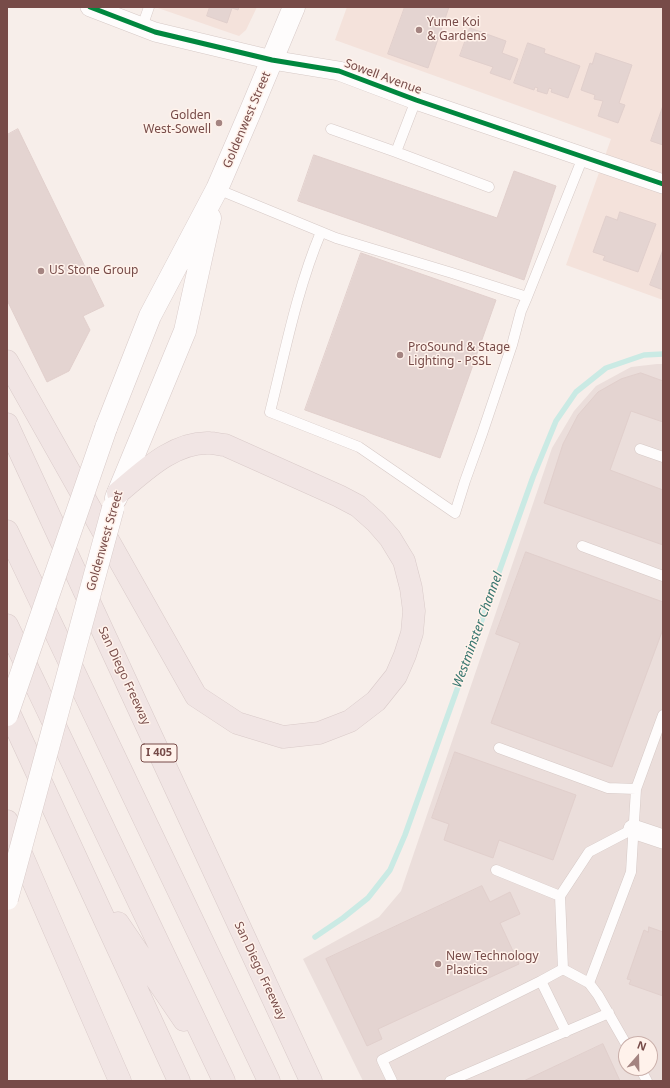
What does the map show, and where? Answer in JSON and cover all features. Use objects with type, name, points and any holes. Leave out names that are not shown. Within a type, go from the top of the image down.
[{"type":"highway","points":[[7,360],[196,696],[237,723],[283,737],[319,733],[350,721],[376,701],[396,676],[412,633],[414,611],[411,588],[404,561],[390,538],[376,522],[358,506],[339,496],[225,446],[209,443],[180,448],[154,463],[115,501]]},
{"type":"highway","name":"San Diego Freeway","points":[[7,424],[311,1081]]},
{"type":"highway","points":[[7,531],[269,1081]]},
{"type":"highway","points":[[7,625],[224,1080]]},
{"type":"highway","points":[[7,708],[179,1081]]},
{"type":"highway","points":[[7,821],[120,1081]]},
{"type":"highway","points":[[81,868],[224,1080]]},
{"type":"main road","name":"Goldenwest Street","points":[[7,715],[106,428],[150,316],[217,189],[294,7]]},
{"type":"main road","name":"Goldenwest Street","points":[[7,899],[115,501],[185,331],[217,189]]},
{"type":"street","name":"Sowell Avenue","points":[[90,7],[155,32],[272,60],[339,71],[416,100],[663,184]]},
{"type":"street","points":[[633,829],[663,839]]},
{"type":"lane","points":[[142,27],[149,7]]},
{"type":"lane","points":[[396,152],[416,100]]},
{"type":"lane","points":[[331,130],[396,152],[489,187]]},
{"type":"lane","points":[[321,232],[311,256],[298,299],[270,412],[359,447],[455,513],[512,345],[521,311],[583,157]]},
{"type":"lane","points":[[217,189],[336,238],[527,297]]},
{"type":"lane","points":[[640,449],[663,456]]},
{"type":"lane","points":[[582,546],[663,576]]},
{"type":"lane","points":[[589,984],[630,872],[636,788],[663,715]]},
{"type":"lane","points":[[499,748],[608,788],[636,788]]},
{"type":"lane","points":[[563,969],[560,896],[589,852],[633,829]]},
{"type":"lane","points":[[496,870],[560,896]]},
{"type":"lane","points":[[563,969],[589,984],[598,995],[622,1036]]},
{"type":"lane","points":[[392,1081],[382,1060],[563,969]]},
{"type":"lane","points":[[541,981],[566,1032]]},
{"type":"lane","points":[[450,1081],[609,1013]]},
{"type":"shaded area","points":[[155,7],[257,7],[246,30],[239,36]]},
{"type":"shaded area","points":[[347,7],[663,7],[663,300],[566,265],[611,139],[335,40]]},
{"type":"shaded area","points":[[663,364],[663,1081],[363,1081],[303,959],[379,917],[401,891],[552,448],[574,411],[596,386],[631,367]]},
{"type":"building","points":[[210,7],[239,7],[238,10],[232,8],[227,23],[207,16]]},
{"type":"building","name":"Yume Koi & Gardens","points":[[405,7],[449,7],[428,68],[388,54]]},
{"type":"building","points":[[470,28],[506,41],[502,53],[518,59],[510,80],[490,73],[493,67],[460,56]]},
{"type":"building","points":[[528,43],[545,49],[544,53],[580,66],[568,98],[551,92],[552,89],[549,88],[547,94],[537,91],[538,88],[535,87],[534,90],[514,83]]},
{"type":"building","points":[[596,53],[632,65],[619,103],[625,105],[618,123],[598,116],[603,101],[594,99],[595,95],[581,90],[590,63],[592,64]]},
{"type":"building","points":[[663,106],[663,145],[651,141]]},
{"type":"building","points":[[18,129],[104,306],[83,316],[90,330],[69,371],[47,382],[7,300],[7,135]]},
{"type":"building","points":[[314,155],[497,218],[514,171],[556,186],[524,280],[298,201]]},
{"type":"building","points":[[620,212],[656,224],[638,272],[603,260],[605,256],[593,252],[606,216],[617,220]]},
{"type":"building","points":[[663,250],[663,290],[650,285]]},
{"type":"building","name":"ProSound & Stage Lighting - PSSL","points":[[361,253],[496,300],[440,458],[305,410]]},
{"type":"building","points":[[641,373],[663,381],[663,422],[631,411],[610,470],[663,490],[663,545],[544,503],[563,444],[578,415],[598,392],[621,379]]},
{"type":"building","points":[[526,552],[663,602],[663,629],[612,767],[491,723],[520,643],[496,634]]},
{"type":"building","points":[[455,752],[576,795],[553,860],[499,840],[493,858],[444,840],[449,824],[432,818]]},
{"type":"building","points":[[482,886],[490,902],[510,892],[520,914],[500,923],[519,964],[378,1029],[382,1039],[367,1046],[326,959]]},
{"type":"building","points":[[649,927],[663,932],[663,996],[629,984],[631,980],[627,979],[644,930],[648,932]]},
{"type":"building","points":[[603,1044],[620,1081],[524,1081]]},
{"type":"waterway","name":"Westminster Channel","points":[[315,937],[343,918],[368,898],[390,870],[405,835],[533,477],[556,421],[576,392],[606,368],[644,355],[663,354]]},
{"type":"cycle path","points":[[90,7],[155,32],[272,60],[339,71],[416,100],[663,184]]},
{"type":"place","name":"Yume Koi & Gardens","points":[[419,30]]},
{"type":"place","name":"Golden West-Sowell","points":[[219,123]]},
{"type":"place","name":"US Stone Group","points":[[41,271]]},
{"type":"place","name":"ProSound & Stage Lighting - PSSL","points":[[400,355]]},
{"type":"place","name":"New Technology Plastics","points":[[438,964]]}]
